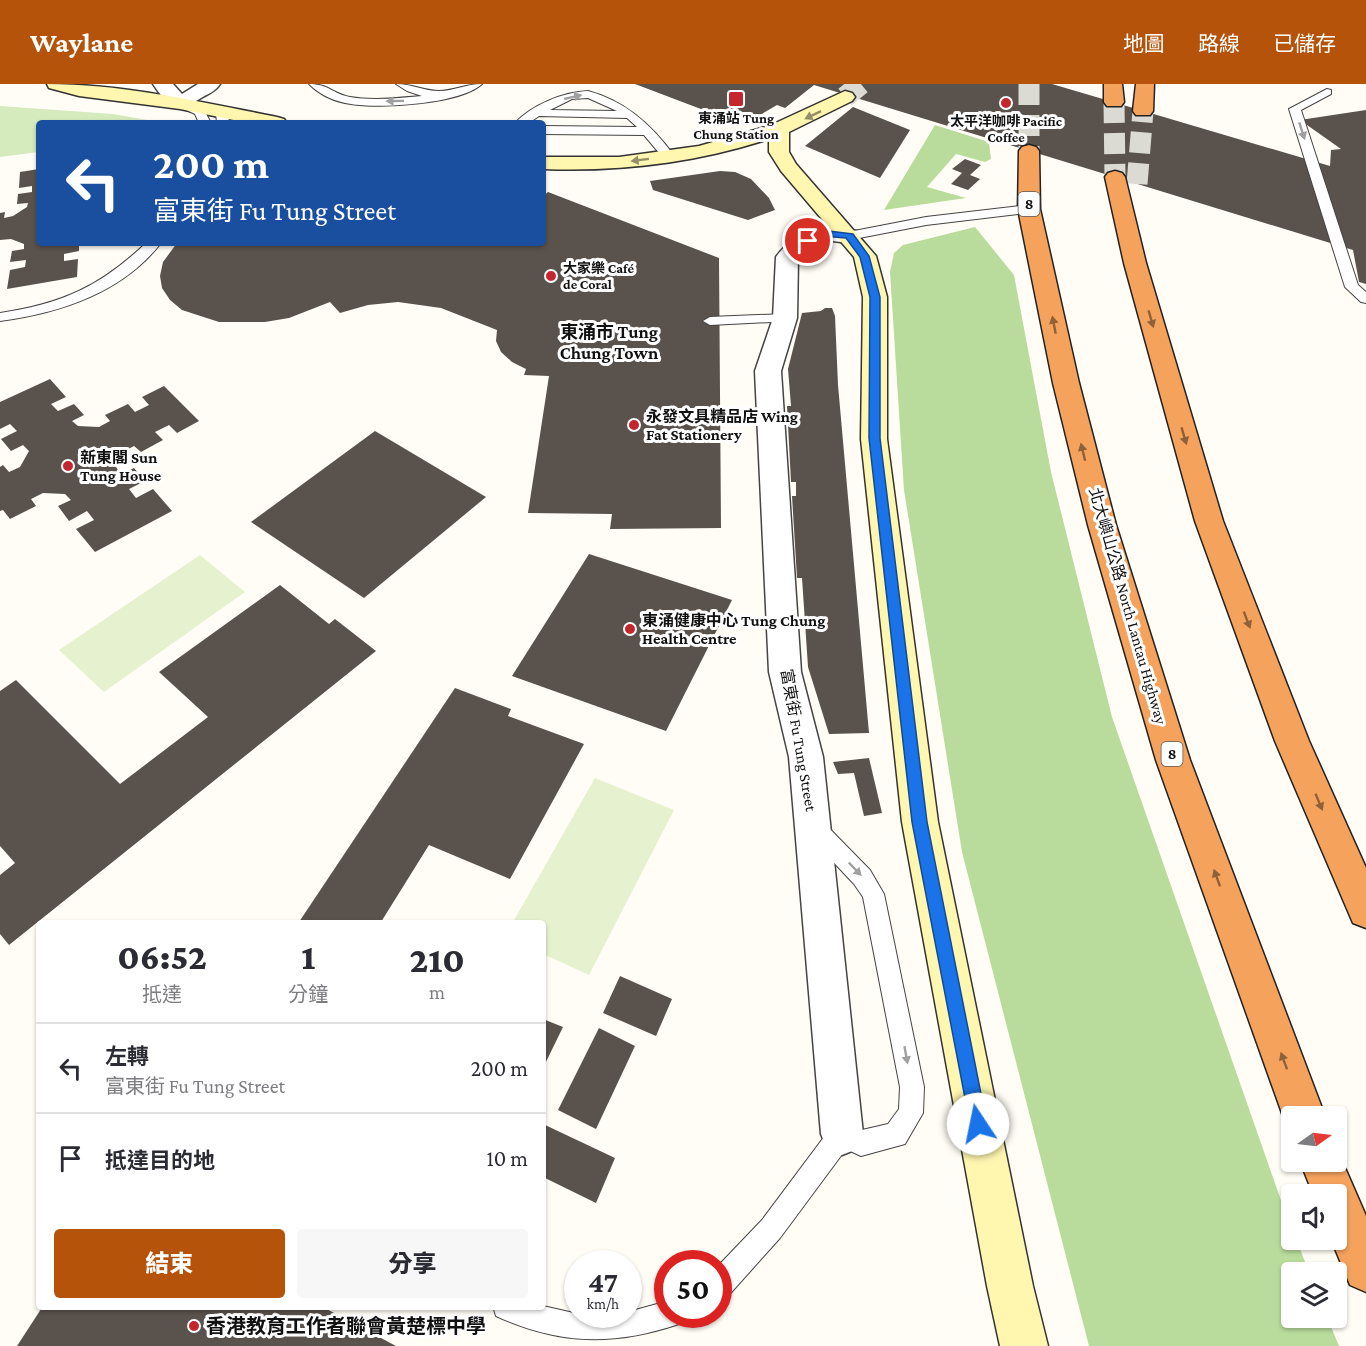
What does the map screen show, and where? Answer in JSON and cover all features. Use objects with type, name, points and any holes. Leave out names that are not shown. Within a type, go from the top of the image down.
[{"type":"highway","points":[[1143,111],[1145,84]]},
{"type":"highway","name":"北大嶼山公路 North Lantau Highway","points":[[1029,151],[1029,209],[1066,383],[1102,525],[1173,760],[1300,1106]]},
{"type":"highway","points":[[1115,177],[1135,263],[1209,521],[1293,741],[1366,910]]},
{"type":"highway","points":[[1135,263],[1137,184]]},
{"type":"highway","points":[[1347,1223],[1366,1269]]},
{"type":"main road","points":[[56,84],[79,90],[180,103],[217,120]]},
{"type":"main road","points":[[156,84],[205,87],[217,120]]},
{"type":"main road","points":[[546,163],[604,164],[697,152],[780,130],[845,98]]},
{"type":"main road","points":[[780,130],[779,152],[811,196],[865,256],[875,297],[874,438],[920,822],[1010,1286],[1024,1346]]},
{"type":"main road","points":[[697,152],[724,153],[755,159],[776,170],[811,196]]},
{"type":"street","points":[[161,84],[180,103],[205,87]]},
{"type":"street","name":"富東街 Fu Tung Street","points":[[842,1134],[806,757],[785,672],[768,371],[785,318],[787,257],[820,233],[849,236]]},
{"type":"lane","points":[[315,84],[337,98],[356,102],[425,100],[453,94],[476,84]]},
{"type":"lane","points":[[402,84],[426,94],[453,94]]},
{"type":"lane","points":[[1327,92],[1295,109],[1352,287],[1366,299]]},
{"type":"lane","points":[[526,120],[567,98],[580,95],[611,103],[659,141],[669,157]]},
{"type":"lane","points":[[537,113],[628,115]]},
{"type":"lane","points":[[546,130],[648,131]]},
{"type":"lane","points":[[849,236],[926,221],[1029,209]]},
{"type":"lane","points":[[0,317],[21,315],[58,305],[93,291],[121,274],[151,246]]},
{"type":"lane","points":[[710,321],[785,318]]},
{"type":"lane","points":[[732,1271],[759,1243],[842,1134],[861,1143],[896,1135],[911,1113],[912,1088],[873,894],[862,877],[814,827]]},
{"type":"lane","points":[[513,1310],[528,1318],[594,1328],[637,1324],[654,1319]]},
{"type":"green space","points":[[0,106],[113,114],[147,120],[36,120],[36,152],[0,157]]},
{"type":"green space","points":[[935,125],[989,142],[991,159],[985,162],[956,154],[927,187],[966,198],[884,210]]},
{"type":"green space","points":[[975,227],[1014,275],[1051,472],[1112,717],[1281,1200],[1281,1250],[1300,1250],[1305,1262],[1281,1262],[1281,1328],[1332,1328],[1339,1346],[1089,1346],[962,852],[904,490],[890,272],[894,253],[903,245]]},
{"type":"green space","points":[[200,555],[245,592],[104,692],[59,650]]},
{"type":"green space","points":[[595,778],[674,810],[589,975],[546,955],[546,920],[514,920]]},
{"type":"building","points":[[635,84],[1052,84],[1330,166],[1331,150],[1341,149],[1300,120],[1366,110],[1366,284],[1359,282],[1353,250],[814,85],[785,108],[777,105],[743,125]]},
{"type":"building","points":[[853,107],[910,130],[880,178],[805,146]]},
{"type":"building","points":[[965,159],[981,165],[970,175],[980,179],[968,190],[951,184],[962,173],[952,169]]},
{"type":"building","points":[[36,169],[36,246],[79,246],[79,251],[64,254],[64,261],[78,259],[77,277],[7,289],[10,270],[25,267],[26,260],[10,262],[12,251],[24,249],[24,244],[11,239],[0,240],[0,213],[5,212],[4,218],[13,216],[27,207],[28,203],[17,204],[18,194],[32,192],[32,186],[19,188],[20,172]]},
{"type":"building","points":[[720,171],[735,172],[751,179],[769,198],[775,210],[748,220],[653,190],[650,181]]},
{"type":"building","points":[[548,192],[719,258],[721,528],[610,529],[612,514],[528,513],[549,376],[524,375],[526,369],[512,362],[501,352],[496,341],[497,330],[441,308],[398,302],[368,305],[340,313],[330,302],[289,318],[265,322],[219,322],[182,310],[170,300],[162,288],[160,276],[163,262],[175,246],[546,246],[546,194]]},
{"type":"building","points":[[825,308],[832,308],[835,316],[838,385],[869,733],[829,734],[808,667],[802,578],[797,578],[792,496],[796,496],[796,482],[791,482],[787,406],[791,406],[788,369],[802,313],[821,311]]},
{"type":"building","name":"新東閣 Sun Tung House","points":[[50,379],[66,397],[51,404],[58,411],[74,404],[84,415],[72,421],[78,426],[99,427],[110,421],[105,415],[128,404],[135,412],[149,405],[142,397],[164,386],[199,421],[177,433],[169,425],[155,432],[163,440],[141,452],[134,446],[123,452],[116,467],[121,474],[134,468],[145,481],[129,489],[136,498],[153,489],[172,511],[95,552],[76,529],[94,520],[87,511],[69,521],[58,506],[71,500],[65,494],[43,493],[31,499],[36,506],[10,519],[3,510],[0,511],[0,467],[3,465],[9,472],[20,467],[29,451],[23,445],[11,451],[1,439],[17,431],[10,424],[0,429],[0,402]]},
{"type":"building","points":[[375,431],[486,497],[364,598],[251,522]]},
{"type":"building","name":"東涌健康中心 Tung Chung Health Centre","points":[[589,554],[732,600],[666,731],[512,676]]},
{"type":"building","points":[[280,585],[329,624],[335,619],[376,651],[40,920],[36,920],[36,923],[9,945],[0,934],[0,875],[15,863],[0,846],[0,691],[16,680],[120,784],[208,717],[159,672]]},
{"type":"building","points":[[455,688],[511,709],[508,716],[584,744],[510,879],[429,845],[382,920],[300,920]]},
{"type":"building","points":[[869,758],[882,813],[864,816],[854,773],[838,774],[833,762]]},
{"type":"building","points":[[620,976],[672,999],[656,1036],[603,1013]]},
{"type":"building","points":[[546,1020],[563,1027],[546,1062]]},
{"type":"building","points":[[599,1028],[635,1046],[596,1129],[558,1110]]},
{"type":"building","points":[[546,1125],[615,1158],[596,1203],[546,1178]]},
{"type":"building","name":"香港教育工作者聯會黃楚標中學","points":[[40,1310],[328,1310],[396,1346],[17,1346]]},
{"type":"tunnel","points":[[845,97],[861,84]]},
{"type":"tunnel","points":[[1029,84],[1029,151]]},
{"type":"tunnel","points":[[1114,102],[1115,177]]},
{"type":"tunnel","points":[[1137,184],[1143,111]]},
{"type":"place","name":"東涌站 Tung Chung Station","points":[[736,99]]},
{"type":"place","name":"太平洋咖啡 Pacific Coffee","points":[[1006,103]]},
{"type":"place","name":"大家樂 Café de Coral","points":[[551,276]]},
{"type":"place","name":"永發文具精品店 Wing Fat Stationery","points":[[634,425]]},
{"type":"place","name":"新東閣 Sun Tung House","points":[[68,466]]},
{"type":"place","name":"東涌健康中心 Tung Chung Health Centre","points":[[630,629]]},
{"type":"place","name":"香港教育工作者聯會黃楚標中學","points":[[194,1326]]},
{"type":"district","name":"東涌市 Tung Chung Town","points":[[609,342]]},
{"type":"route","points":[[808,241],[820,233],[849,236],[865,256],[875,297],[874,438],[920,822],[978,1124]]}]
